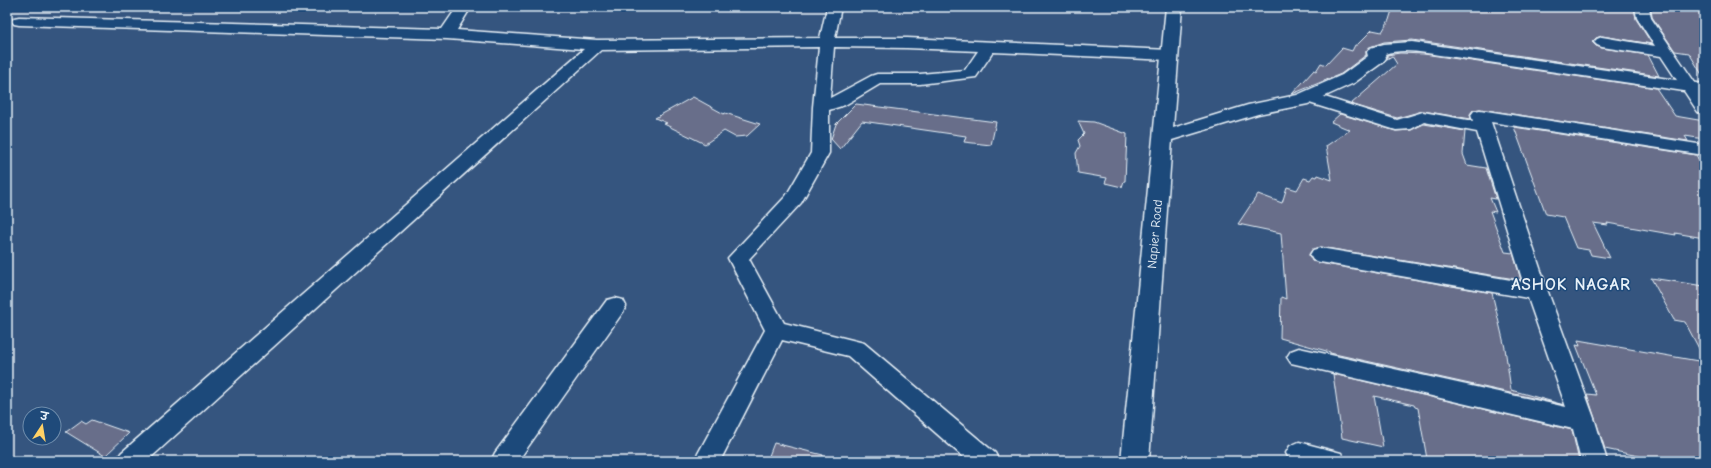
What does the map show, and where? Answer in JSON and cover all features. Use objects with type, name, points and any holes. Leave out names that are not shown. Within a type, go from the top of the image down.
[{"type":"street","points":[[13,25],[39,7]]},
{"type":"street","points":[[446,34],[464,7]]},
{"type":"street","points":[[834,7],[827,42],[821,107],[820,153],[794,199],[738,258],[776,330],[856,349],[986,461]]},
{"type":"street","name":"Napier Road","points":[[1136,461],[1174,7]]},
{"type":"street","points":[[1642,7],[1644,18],[1666,52],[1697,88],[1704,108]]},
{"type":"street","points":[[13,25],[446,34],[597,45],[827,42],[1169,55]]},
{"type":"street","points":[[1602,42],[1666,52]]},
{"type":"street","points":[[130,461],[597,45]]},
{"type":"street","points":[[1162,137],[1255,110],[1309,97],[1348,79],[1377,58],[1376,52],[1383,48],[1407,46],[1448,51],[1697,88]]},
{"type":"street","points":[[821,107],[839,101],[877,79],[920,79],[970,74],[988,47]]},
{"type":"street","points":[[1309,97],[1396,125],[1405,125],[1423,117],[1483,128]]},
{"type":"street","points":[[1594,461],[1583,421],[1537,292],[1480,116],[1704,150]]},
{"type":"street","points":[[1320,255],[1537,292]]},
{"type":"street","points":[[504,461],[615,306]]},
{"type":"street","points":[[707,461],[776,330]]},
{"type":"street","points":[[1299,357],[1583,421]]},
{"type":"street","points":[[1299,453],[1332,461]]},
{"type":"building","points":[[1393,7],[1634,7],[1636,19],[1652,44],[1602,36],[1596,38],[1592,42],[1596,46],[1602,48],[1648,55],[1659,76],[1412,40],[1384,42],[1370,47],[1366,51],[1366,55],[1341,74],[1292,94],[1314,70],[1316,71],[1321,63],[1326,65],[1342,48],[1352,51],[1355,45],[1357,45],[1372,30],[1382,32],[1389,20]]},
{"type":"building","points":[[1651,7],[1704,7],[1704,78],[1689,53],[1675,51],[1652,17]]},
{"type":"building","points":[[1400,53],[1424,54],[1656,88],[1675,116],[1704,121],[1704,139],[1685,136],[1688,141],[1480,109],[1473,110],[1470,114],[1471,119],[1423,111],[1397,118],[1351,104],[1397,64],[1392,56],[1387,59],[1387,55]]},
{"type":"building","points":[[693,97],[724,114],[725,113],[760,124],[747,136],[735,137],[724,131],[705,144],[655,118]]},
{"type":"building","points":[[856,104],[996,122],[991,145],[964,142],[966,136],[862,121],[840,149],[831,139],[836,124]]},
{"type":"building","points":[[1340,114],[1396,131],[1411,130],[1424,124],[1465,131],[1463,154],[1467,165],[1486,168],[1496,199],[1490,198],[1496,212],[1490,211],[1505,252],[1513,253],[1521,280],[1320,247],[1313,249],[1309,254],[1312,261],[1492,293],[1505,348],[1511,390],[1564,405],[1330,353],[1280,338],[1281,297],[1286,299],[1281,233],[1238,224],[1258,194],[1282,203],[1287,187],[1297,190],[1304,178],[1310,180],[1313,176],[1317,177],[1318,175],[1332,180],[1326,146],[1350,130],[1331,122]]},
{"type":"building","points":[[1078,121],[1094,122],[1127,134],[1125,181],[1122,187],[1105,183],[1107,178],[1078,173],[1076,153],[1080,146],[1078,140],[1084,134]]},
{"type":"building","points":[[1514,127],[1696,155],[1704,169],[1704,238],[1675,233],[1676,235],[1607,223],[1608,225],[1593,223],[1610,258],[1591,255],[1589,250],[1576,248],[1563,217],[1546,214]]},
{"type":"building","points":[[1651,278],[1704,286],[1704,358],[1685,322],[1674,320]]},
{"type":"building","points":[[1578,340],[1704,362],[1704,461],[1646,461],[1643,457],[1605,449],[1587,394],[1596,395],[1576,345],[1580,346]]},
{"type":"building","points":[[1333,374],[1572,430],[1579,461],[1434,461],[1427,459],[1418,408],[1414,405],[1374,396],[1383,447],[1342,438]]},
{"type":"building","points":[[92,420],[129,433],[105,456],[66,432],[81,421],[86,424]]},
{"type":"building","points":[[774,443],[823,455],[822,461],[767,461]]},
{"type":"district","name":"ASHOK NAGAR","points":[[1571,284]]}]
